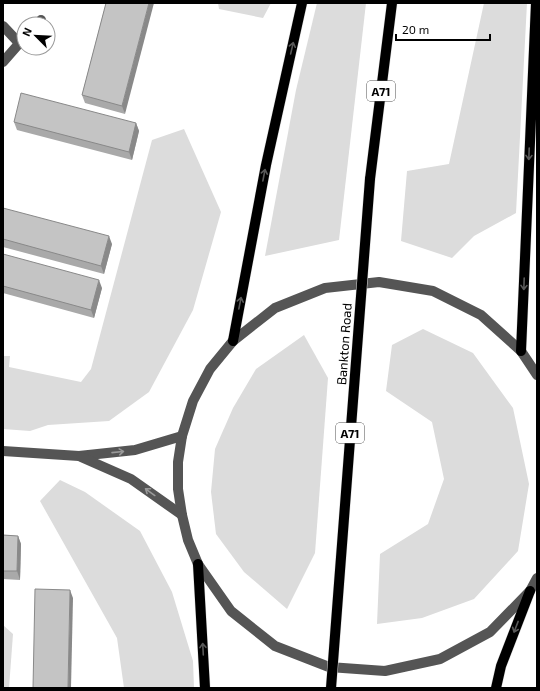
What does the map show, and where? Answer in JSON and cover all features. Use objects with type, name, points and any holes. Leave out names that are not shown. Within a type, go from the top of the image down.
[{"type":"main road","points":[[233,341],[266,165],[302,3]]},
{"type":"main road","name":"Bankton Road","points":[[330,688],[370,179],[392,3]]},
{"type":"main road","points":[[521,351],[536,3]]},
{"type":"main road","points":[[198,564],[205,688]]},
{"type":"main road","points":[[496,688],[501,666],[530,591]]},
{"type":"street","points":[[3,26],[16,36]]},
{"type":"street","points":[[3,62],[16,48]]},
{"type":"street","points":[[537,375],[521,351],[481,315],[433,291],[380,282],[325,288],[275,308],[233,341],[210,370],[193,402],[182,436],[178,462],[178,489],[188,540],[198,564],[231,611],[276,646],[328,667],[385,671],[440,659],[490,632],[530,591],[537,578]]},
{"type":"street","points":[[3,451],[79,456],[135,450],[182,436]]},
{"type":"street","points":[[79,456],[131,479],[182,515]]},
{"type":"shaded area","points":[[218,3],[271,3],[263,18],[219,9]]},
{"type":"shaded area","points":[[317,3],[366,3],[339,240],[265,256],[296,90]]},
{"type":"shaded area","points":[[484,3],[527,3],[516,213],[474,236],[452,258],[401,241],[407,171],[449,164]]},
{"type":"shaded area","points":[[184,129],[221,212],[193,310],[149,392],[109,421],[48,425],[30,431],[3,429],[3,356],[10,356],[9,367],[81,382],[91,369],[152,140]]},
{"type":"shaded area","points":[[423,329],[473,353],[513,408],[529,484],[518,551],[474,599],[422,618],[377,624],[380,554],[428,524],[444,479],[432,422],[386,391],[392,345]]},
{"type":"shaded area","points":[[304,335],[328,378],[315,553],[287,609],[244,572],[216,534],[211,492],[215,449],[233,408],[256,369]]},
{"type":"shaded area","points":[[60,480],[85,492],[140,531],[172,592],[193,661],[194,688],[124,688],[117,638],[40,501]]},
{"type":"shaded area","points":[[3,625],[13,634],[9,688],[3,688]]},
{"type":"building","points":[[106,3],[149,3],[122,106],[82,95]]},
{"type":"building","points":[[21,93],[136,123],[129,152],[14,122]]},
{"type":"building","points":[[3,208],[109,236],[101,266],[3,239]]},
{"type":"building","points":[[3,254],[99,280],[91,310],[3,286]]},
{"type":"building","points":[[3,535],[18,536],[17,571],[3,571]]},
{"type":"building","points":[[35,589],[70,590],[68,688],[33,688]]}]
